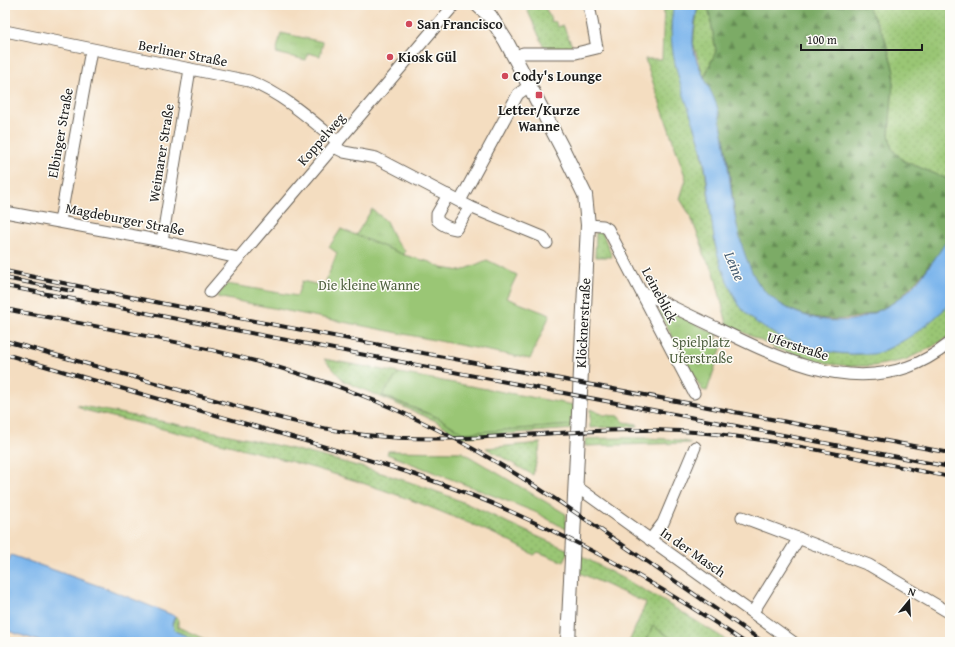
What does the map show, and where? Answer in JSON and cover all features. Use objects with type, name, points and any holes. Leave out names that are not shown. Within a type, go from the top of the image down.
[{"type":"main road","points":[[478,5],[497,25]]},
{"type":"main road","points":[[491,5],[497,25]]},
{"type":"main road","name":"Klöcknerstraße","points":[[497,25],[515,57],[585,195],[588,206],[568,642]]},
{"type":"street","name":"Koppelweg","points":[[210,292],[454,5]]},
{"type":"street","points":[[515,57],[523,53],[576,53],[597,48],[589,5]]},
{"type":"street","name":"Berliner Straße","points":[[5,31],[91,50],[249,81],[269,89],[344,152],[376,158],[465,204],[543,237],[547,244]]},
{"type":"street","name":"Elbinger Straße","points":[[60,222],[91,50]]},
{"type":"street","name":"Weimarer Straße","points":[[162,241],[190,69]]},
{"type":"street","points":[[448,195],[437,214],[437,220],[450,228],[456,229],[465,204],[518,94],[529,86]]},
{"type":"street","name":"Magdeburger Straße","points":[[5,212],[162,241],[238,258]]},
{"type":"street","name":"Leineblick","points":[[588,225],[603,226],[608,229],[694,393]]},
{"type":"street","name":"Uferstraße","points":[[642,292],[772,356],[828,372],[856,375],[898,370],[922,362],[950,343]]},
{"type":"street","points":[[650,540],[663,523],[695,447]]},
{"type":"street","name":"In der Masch","points":[[575,488],[580,489],[793,642]]},
{"type":"street","points":[[742,517],[869,565],[950,614]]},
{"type":"street","points":[[753,612],[799,538]]},
{"type":"green space","points":[[525,5],[544,5],[552,22],[555,21],[558,27],[563,25],[574,50],[545,49]]},
{"type":"green space","points":[[664,5],[674,5],[671,27],[677,68],[699,140],[705,170],[715,245],[722,267],[736,299],[825,352],[851,354],[876,353],[890,348],[917,331],[950,304],[950,336],[905,360],[874,366],[850,366],[830,364],[777,349],[727,324],[714,272],[703,254],[703,248],[690,215],[680,199],[686,179],[645,59],[662,59]]},
{"type":"green space","points":[[698,5],[708,5],[716,51],[704,78],[693,42]]},
{"type":"green space","points":[[708,5],[865,5],[868,7],[884,36],[894,71],[889,134],[892,149],[904,161],[950,180],[951,220],[948,240],[936,258],[910,288],[888,306],[870,314],[850,318],[820,318],[791,310],[769,296],[754,277],[744,254],[738,229],[726,149],[720,121],[715,104],[704,78],[716,51]]},
{"type":"green space","points":[[865,5],[945,5],[950,7],[950,180],[904,161],[892,150],[889,134],[894,71],[884,36],[868,7]]},
{"type":"green space","points":[[281,33],[323,42],[320,56],[308,53],[306,60],[276,53]]},
{"type":"green space","points":[[372,209],[386,221],[396,242],[405,251],[404,255],[356,235]]},
{"type":"green space","name":"Die kleine Wanne","points":[[341,229],[404,255],[430,262],[442,268],[461,271],[487,260],[517,275],[506,298],[550,315],[530,359],[217,297],[227,284],[297,296],[302,281],[324,286],[337,253],[329,247]]},
{"type":"green space","points":[[602,232],[612,257],[595,257],[596,233]]},
{"type":"green space","name":"Spielplatz Uferstraße","points":[[663,308],[718,335],[716,339],[723,343],[707,391],[702,390],[659,312]]},
{"type":"green space","points":[[324,359],[399,373],[382,396],[439,418],[463,433],[573,425],[573,429],[461,437],[436,421],[344,381]]},
{"type":"green space","points":[[399,373],[574,405],[573,425],[463,433],[439,418],[382,395]]},
{"type":"green space","points":[[77,405],[254,440],[341,461],[445,495],[569,550],[564,562],[538,552],[534,555],[503,538],[471,524],[360,482],[222,443],[84,410]]},
{"type":"green space","points":[[590,409],[604,415],[619,416],[624,422],[637,424],[638,426],[590,428]]},
{"type":"green space","points":[[655,438],[691,443],[585,446],[585,439]]},
{"type":"green space","points":[[541,443],[533,475],[486,448]]},
{"type":"green space","points":[[388,451],[462,452],[566,514],[566,529],[535,512],[387,454]]},
{"type":"green space","points":[[580,555],[660,599],[730,642],[677,642],[653,626],[645,642],[629,642],[646,603],[580,573]]},
{"type":"green space","points":[[175,616],[178,618],[178,627],[211,642],[200,642],[175,631],[172,624]]},
{"type":"green space","points":[[653,626],[677,642],[645,642]]},
{"type":"water","name":"Leine","points":[[674,5],[698,5],[693,41],[694,49],[699,66],[718,108],[725,143],[732,200],[740,238],[745,256],[760,286],[782,305],[809,317],[838,321],[857,319],[880,310],[896,301],[912,288],[926,271],[950,236],[950,304],[934,319],[898,344],[878,353],[844,354],[808,347],[790,341],[757,323],[744,311],[735,298],[729,285],[715,244],[707,179],[702,153],[682,91],[674,57],[671,39],[671,22]]},
{"type":"water","points":[[11,555],[108,589],[175,616],[172,624],[175,631],[200,642],[42,642],[5,630],[5,565],[8,563]]},
{"type":"railway","points":[[5,271],[165,304],[950,453]]},
{"type":"railway","points":[[5,278],[72,291]]},
{"type":"railway","points":[[5,286],[950,467]]},
{"type":"railway","points":[[5,309],[138,334],[271,365],[358,394],[393,408],[460,441],[524,479],[763,642]]},
{"type":"railway","points":[[5,341],[200,396],[282,418],[344,432],[401,438],[437,439],[618,430],[691,432],[803,447],[950,477]]},
{"type":"railway","points":[[5,354],[356,456],[462,491],[514,513],[603,556],[689,606],[744,642]]},
{"type":"place","name":"San Francisco","points":[[409,24]]},
{"type":"place","name":"Kiosk Gül","points":[[390,57]]},
{"type":"place","name":"Cody's Lounge","points":[[505,76]]},
{"type":"place","name":"Letter/Kurze Wanne","points":[[539,95]]}]
